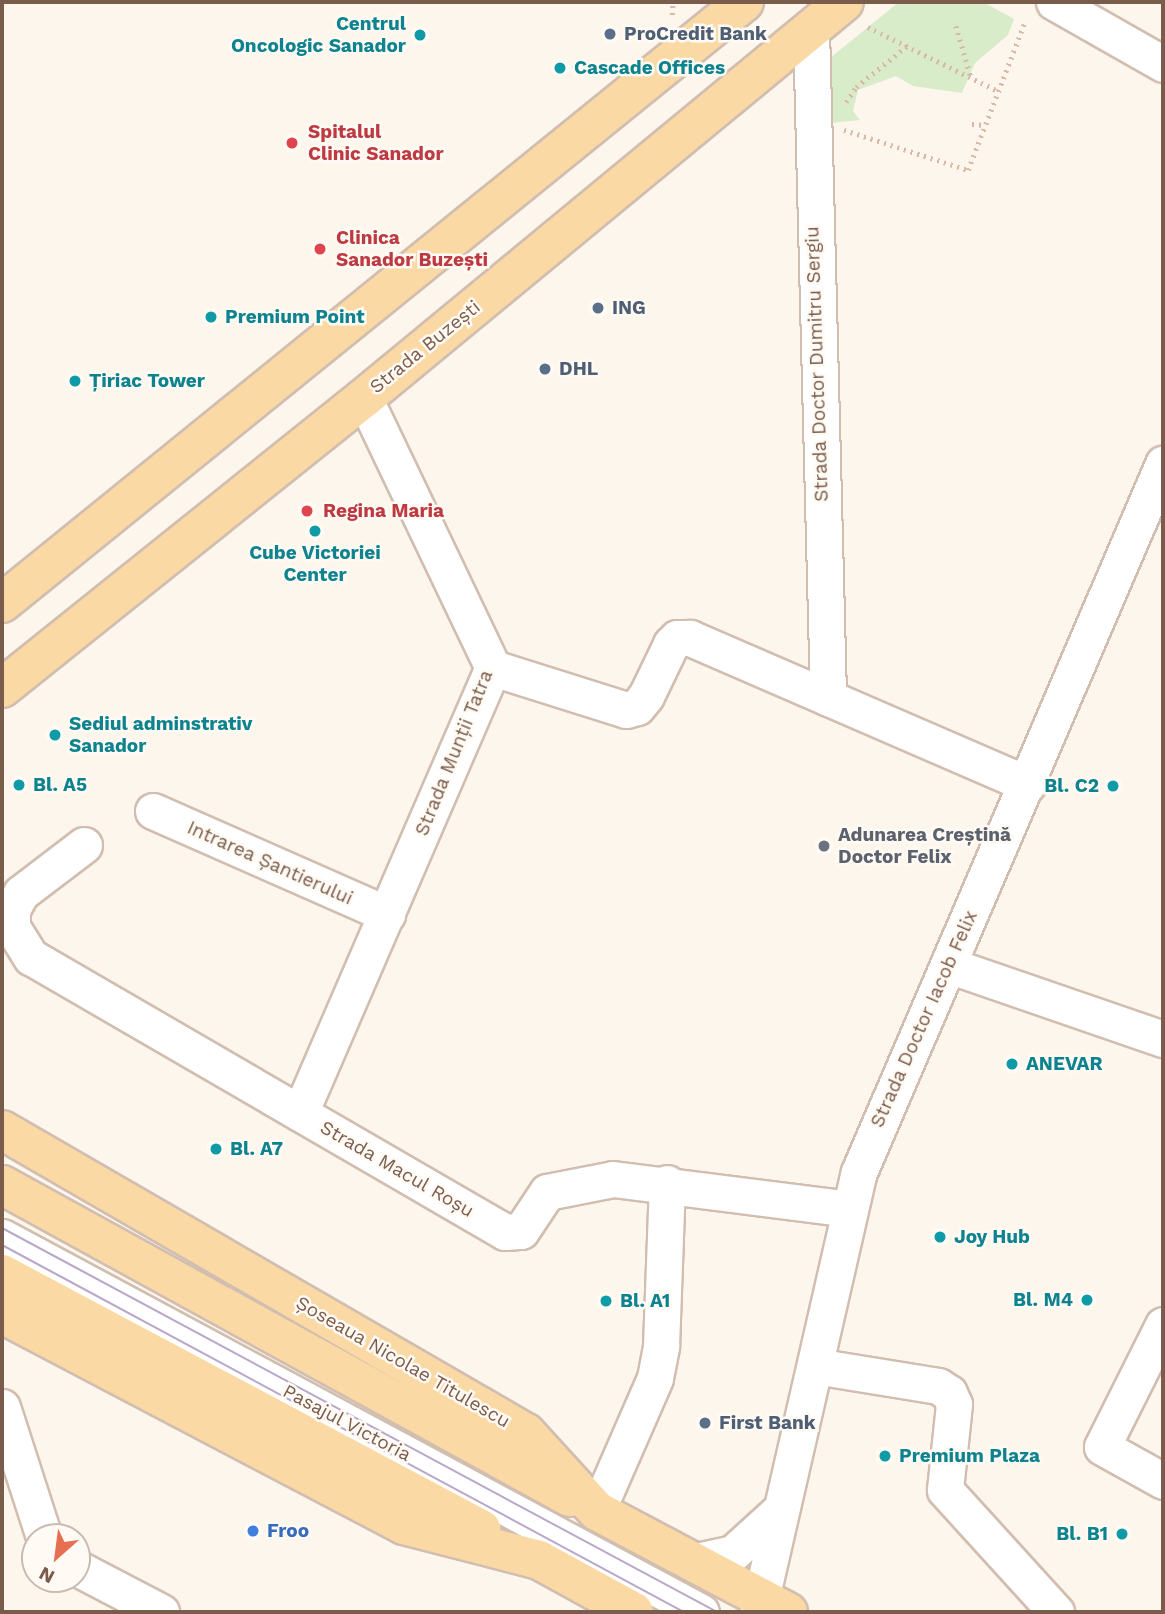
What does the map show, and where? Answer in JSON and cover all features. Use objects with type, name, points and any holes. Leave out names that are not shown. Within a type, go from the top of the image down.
[{"type":"main road","points":[[2,603],[744,2]]},
{"type":"main road","name":"Strada Buzești","points":[[2,688],[364,398],[811,29],[856,14]]},
{"type":"main road","name":"Șoseaua Nicolae Titulescu","points":[[2,1130],[526,1433],[597,1511],[769,1608]]},
{"type":"main road","points":[[2,1185],[597,1511]]},
{"type":"main road","name":"Pasajul Victoria","points":[[2,1274],[538,1560]]},
{"type":"main road","points":[[2,1314],[404,1525],[538,1560],[634,1612]]},
{"type":"street","points":[[1054,2],[1163,64]]},
{"type":"street","name":"Strada Doctor Dumitru Sergiu","points":[[811,29],[828,698]]},
{"type":"street","name":"Strada Munții Tatra","points":[[300,1113],[493,668],[364,398]]},
{"type":"street","name":"Strada Doctor Iacob Felix","points":[[769,1608],[778,1512],[815,1366],[849,1209],[874,1131],[1028,784],[1163,464]]},
{"type":"street","points":[[493,668],[626,710],[637,707],[646,696],[677,638],[690,638],[1028,784]]},
{"type":"street","name":"Intrarea Șantierului","points":[[153,811],[387,914]]},
{"type":"street","name":"Strada Macul Roșu","points":[[84,845],[21,893],[12,909],[12,927],[31,957],[510,1233],[521,1231],[547,1192],[613,1179],[667,1182],[849,1209]]},
{"type":"street","points":[[948,965],[1163,1038]]},
{"type":"street","points":[[597,1511],[655,1378],[661,1346],[667,1182]]},
{"type":"street","name":"Pasajul Victoria","points":[[2,1237],[697,1610]]},
{"type":"street","points":[[1163,1325],[1102,1447],[1163,1481]]},
{"type":"street","points":[[815,1366],[938,1386],[949,1393],[954,1404],[945,1490],[1056,1612]]},
{"type":"street","points":[[2,1407],[39,1523]]},
{"type":"street","points":[[691,1562],[733,1553],[778,1512]]},
{"type":"street","points":[[91,1575],[161,1612]]},
{"type":"path","points":[[856,14],[907,46],[998,91]]},
{"type":"path","points":[[812,138],[850,129],[968,170],[1024,24]]},
{"type":"path","points":[[956,26],[971,78]]},
{"type":"path","points":[[848,115],[846,102],[856,87],[907,46]]},
{"type":"path","points":[[972,124],[985,125]]},
{"type":"green space","points":[[899,2],[983,2],[1014,19],[1008,35],[975,63],[962,93],[913,86],[896,76],[858,90],[853,111],[860,120],[830,123],[830,58]]},
{"type":"tram line","points":[[2,1228],[717,1612]]},
{"type":"tram line","points":[[2,1245],[684,1612]]},
{"type":"place","name":"ProCredit Bank","points":[[610,34]]},
{"type":"place","name":"Centrul Oncologic Sanador","points":[[420,35]]},
{"type":"place","name":"Cascade Offices","points":[[560,68]]},
{"type":"place","name":"Spitalul Clinic Sanador","points":[[292,143]]},
{"type":"place","name":"Clinica Sanador Buzești","points":[[320,249]]},
{"type":"place","name":"ING","points":[[598,308]]},
{"type":"place","name":"Premium Point","points":[[211,317]]},
{"type":"place","name":"DHL","points":[[545,369]]},
{"type":"place","name":"Țiriac Tower","points":[[75,381]]},
{"type":"place","name":"Regina Maria","points":[[307,511]]},
{"type":"place","name":"Cube Victoriei Center","points":[[315,531]]},
{"type":"place","name":"Sediul adminstrativ Sanador","points":[[55,735]]},
{"type":"place","name":"Bl. A5","points":[[19,785]]},
{"type":"place","name":"Bl. C2","points":[[1113,786]]},
{"type":"place","name":"Adunarea Creștină Doctor Felix","points":[[824,846]]},
{"type":"place","name":"ANEVAR","points":[[1012,1064]]},
{"type":"place","name":"Bl. A7","points":[[216,1149]]},
{"type":"place","name":"Joy Hub","points":[[940,1237]]},
{"type":"place","name":"Bl. M4","points":[[1087,1300]]},
{"type":"place","name":"Bl. A1","points":[[606,1301]]},
{"type":"place","name":"First Bank","points":[[705,1423]]},
{"type":"place","name":"Premium Plaza","points":[[885,1456]]},
{"type":"place","name":"Froo","points":[[253,1531]]},
{"type":"place","name":"Bl. B1","points":[[1122,1534]]}]
